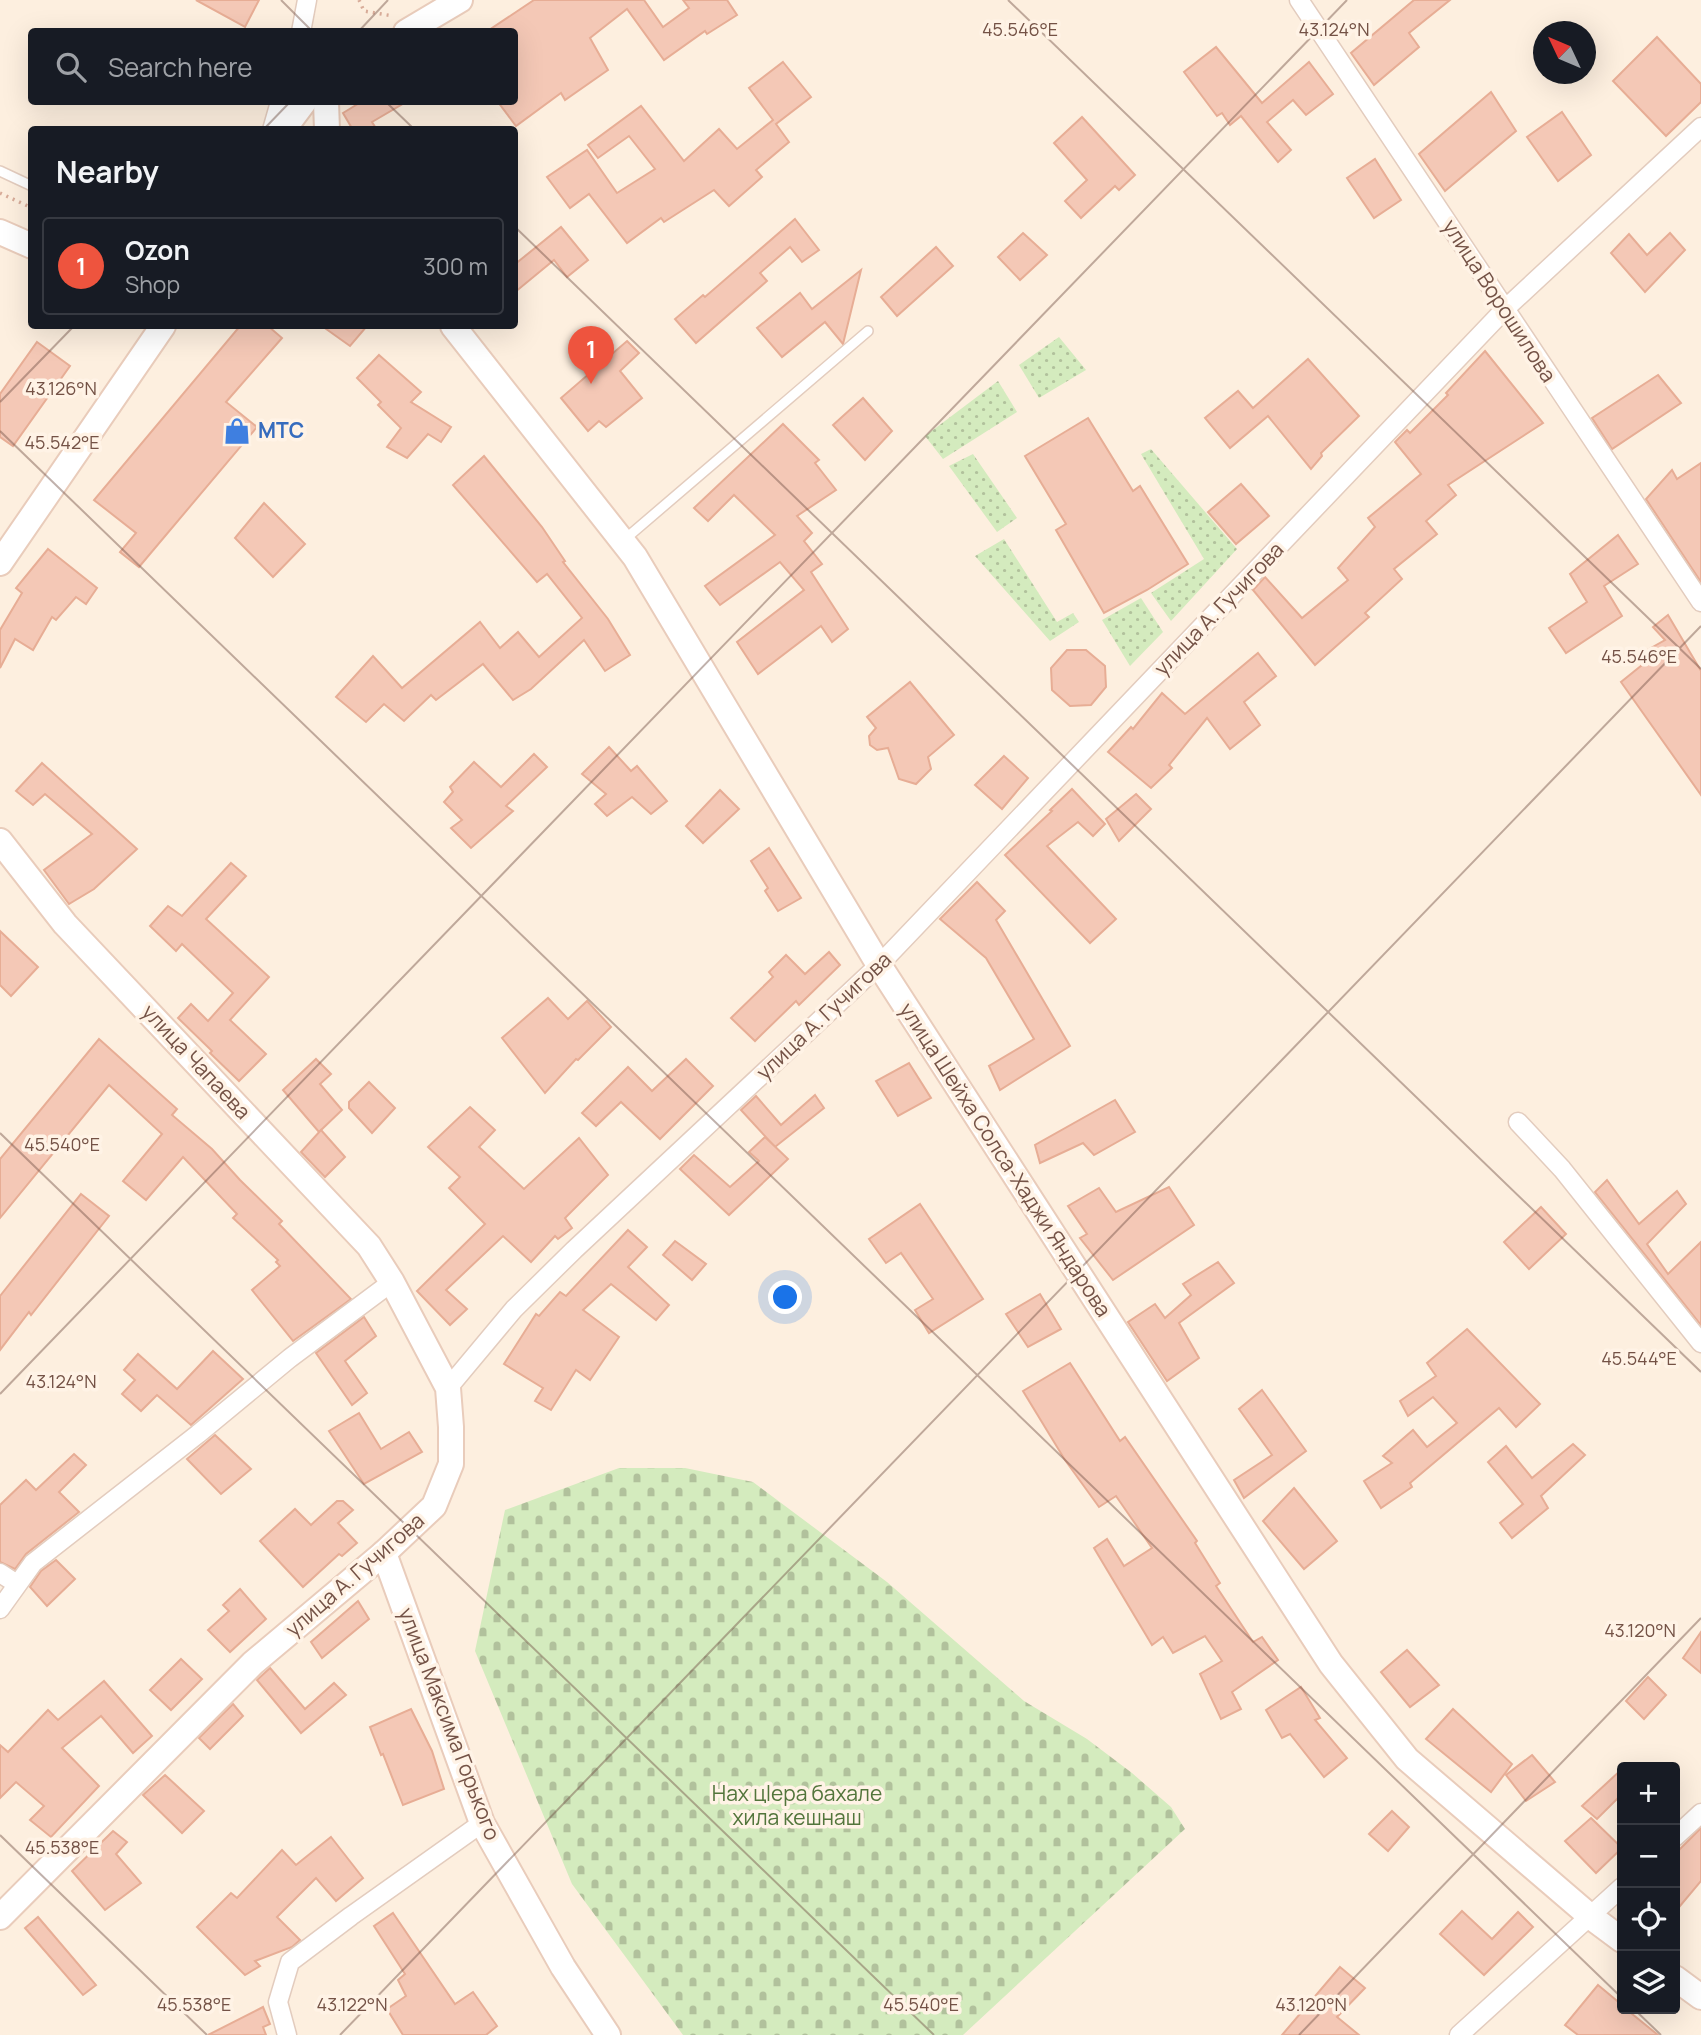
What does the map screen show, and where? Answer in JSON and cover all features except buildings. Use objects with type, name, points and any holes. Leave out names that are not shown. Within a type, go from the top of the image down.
[{"type":"street","points":[[302,28],[307,0]]},
{"type":"street","points":[[402,24],[460,0]]},
{"type":"street","name":"улица Ворошилова","points":[[1299,0],[1701,602]]},
{"type":"street","points":[[273,126],[279,105]]},
{"type":"street","points":[[285,126],[302,105]]},
{"type":"street","points":[[326,105],[327,126]]},
{"type":"street","name":"улица А. Гучигова","points":[[0,1917],[253,1663],[384,1553],[434,1507],[450,1464],[448,1388],[514,1309],[879,965],[1505,309],[1701,127]]},
{"type":"street","points":[[0,232],[28,244]]},
{"type":"street","points":[[0,563],[161,329]]},
{"type":"street","name":"улица Шейха Солса-Хаджи Яндарова","points":[[455,329],[635,557],[879,965],[1331,1664],[1407,1759],[1617,1936]]},
{"type":"street","name":"улица Чапаева","points":[[0,841],[65,924],[369,1245],[392,1282],[448,1388]]},
{"type":"street","points":[[1518,1122],[1562,1169],[1701,1343]]},
{"type":"street","points":[[0,1609],[33,1563],[290,1358],[392,1282]]},
{"type":"street","name":"улица Максима Горького","points":[[384,1553],[482,1823],[563,1967],[608,2035]]},
{"type":"street","points":[[0,1573],[17,1584]]},
{"type":"street","points":[[1680,1833],[1701,1813]]},
{"type":"street","points":[[288,2035],[278,2001],[290,1962],[482,1823]]},
{"type":"street","points":[[1459,2035],[1621,1888]]},
{"type":"street","points":[[1680,1982],[1701,1997]]},
{"type":"lane","points":[[0,171],[28,184]]},
{"type":"lane","points":[[622,541],[868,331]]},
{"type":"path","points":[[359,0],[363,11],[402,24]]},
{"type":"path","points":[[0,193],[28,206]]},
{"type":"green space","points":[[1059,337],[1086,370],[1039,398],[1019,365]]},
{"type":"green space","points":[[998,381],[1017,412],[943,459],[925,436]]},
{"type":"green space","points":[[1151,449],[1237,549],[1171,621],[1151,593],[1204,559],[1141,454]]},
{"type":"green space","points":[[973,454],[1017,518],[997,532],[949,466]]},
{"type":"green space","points":[[1004,539],[1057,622],[1073,613],[1079,622],[1050,641],[975,556]]},
{"type":"green space","points":[[1141,598],[1163,632],[1130,666],[1102,620]]},
{"type":"green space","name":"Нах цIера бахале хила кешнаш","points":[[619,1468],[685,1468],[753,1482],[887,1582],[1024,1701],[1087,1739],[1132,1773],[1171,1807],[1185,1829],[963,2035],[683,2035],[572,1884],[475,1651],[505,1510]]},
{"type":"place","name":"Ozon","points":[[591,384]]},
{"type":"place","name":"МТС","points":[[237,431]]}]
